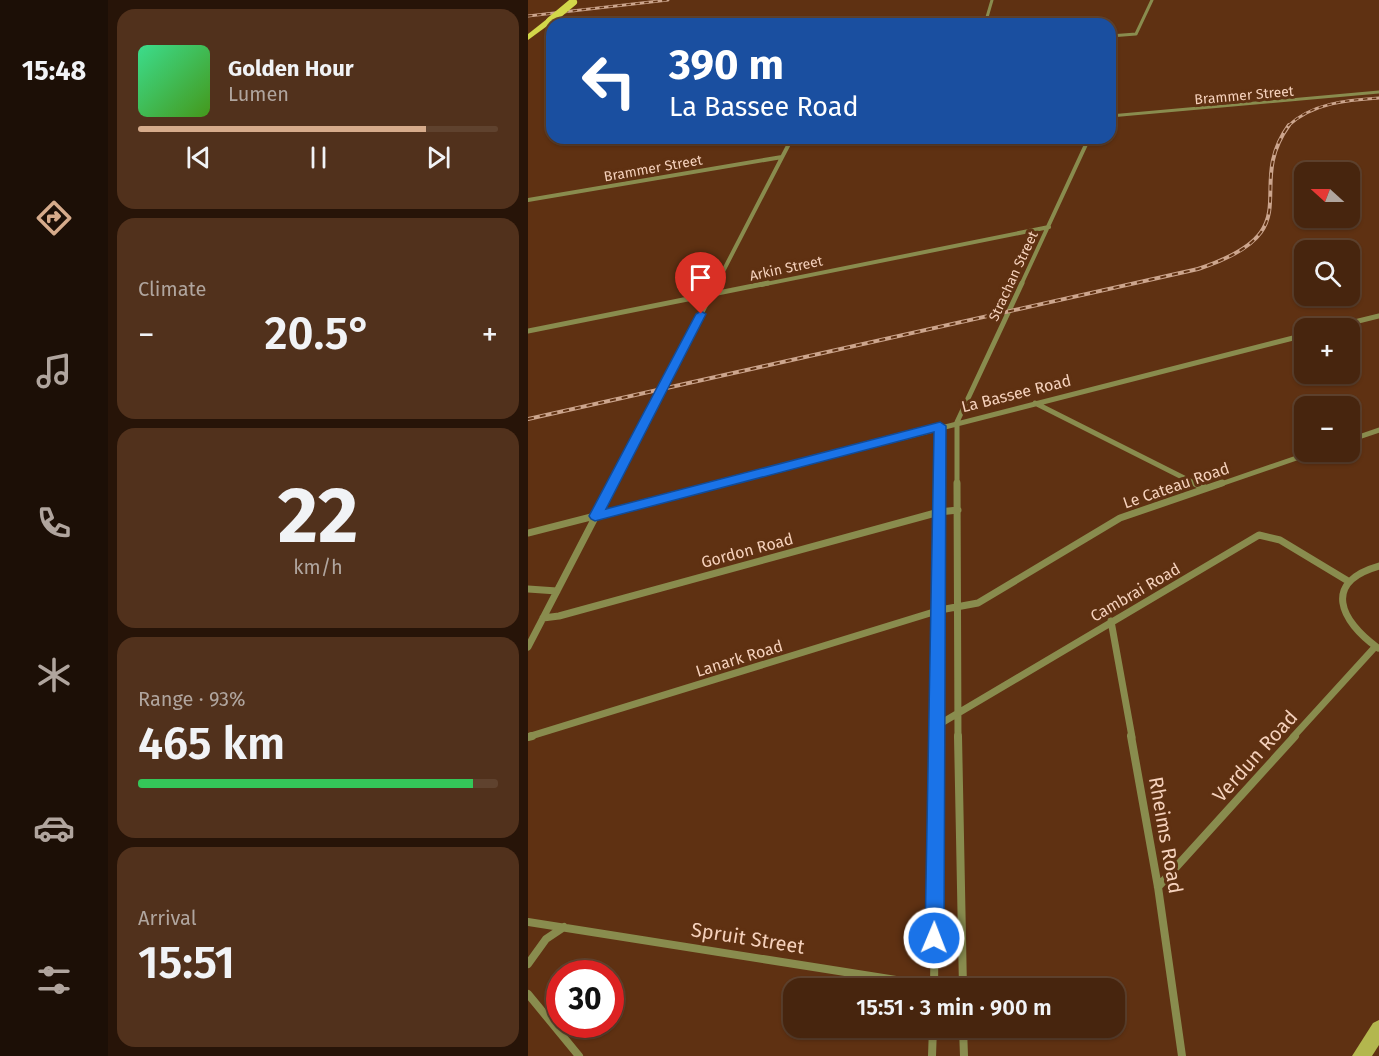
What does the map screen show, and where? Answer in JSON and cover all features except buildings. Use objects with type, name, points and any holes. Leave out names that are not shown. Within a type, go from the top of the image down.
[{"type":"main road","points":[[554,18],[574,1]]},
{"type":"main road","points":[[528,38],[546,24]]},
{"type":"main road","points":[[1361,1056],[1379,1029]]},
{"type":"street","points":[[987,18],[992,0]]},
{"type":"street","points":[[1116,36],[1126,36],[1137,32],[1152,0]]},
{"type":"street","name":"Brammer Street","points":[[1116,115],[1379,93]]},
{"type":"street","points":[[528,647],[789,144]]},
{"type":"street","name":"Strachan Street","points":[[957,422],[1086,144]]},
{"type":"street","name":"Brammer Street","points":[[528,200],[782,157]]},
{"type":"street","name":"Arkin Street","points":[[528,331],[1049,227]]},
{"type":"street","points":[[1360,321],[1379,316]]},
{"type":"street","name":"La Bassee Road","points":[[528,533],[940,426],[1294,338]]},
{"type":"street","points":[[1034,403],[1205,488]]},
{"type":"street","points":[[957,422],[958,714],[963,978]]},
{"type":"street","points":[[934,978],[940,610],[940,426]]},
{"type":"street","points":[[1360,437],[1379,430]]},
{"type":"street","name":"Le Cateau Road","points":[[958,609],[986,599],[1120,518],[1294,459]]},
{"type":"street","name":"Gordon Road","points":[[543,618],[559,616],[939,512],[958,510]]},
{"type":"street","name":"Cambrai Road","points":[[938,724],[1259,535],[1280,540],[1348,581]]},
{"type":"street","points":[[1377,648],[1356,631],[1344,613],[1342,596],[1348,581],[1365,569],[1379,566]]},
{"type":"street","points":[[528,589],[557,591]]},
{"type":"street","name":"Lanark Road","points":[[528,737],[940,610],[958,609]]},
{"type":"street","name":"Rheims Road","points":[[1111,621],[1158,887],[1182,1056]]},
{"type":"street","name":"Verdun Road","points":[[1158,887],[1377,648]]},
{"type":"street","name":"Spruit Street","points":[[528,922],[878,978]]},
{"type":"street","points":[[528,964],[546,939],[564,927]]},
{"type":"street","points":[[528,994],[579,1056]]},
{"type":"street","points":[[932,1056],[933,1038]]},
{"type":"street","points":[[963,1038],[964,1056]]},
{"type":"railway","points":[[528,16],[668,0]]},
{"type":"railway","points":[[1289,125],[1308,112],[1331,104],[1379,98]]},
{"type":"railway","points":[[528,419],[1198,269],[1234,254],[1255,239],[1266,223],[1270,207],[1271,169],[1276,148],[1289,125]]},
{"type":"route","points":[[701,314],[595,516],[940,426],[940,610],[934,938]]}]
